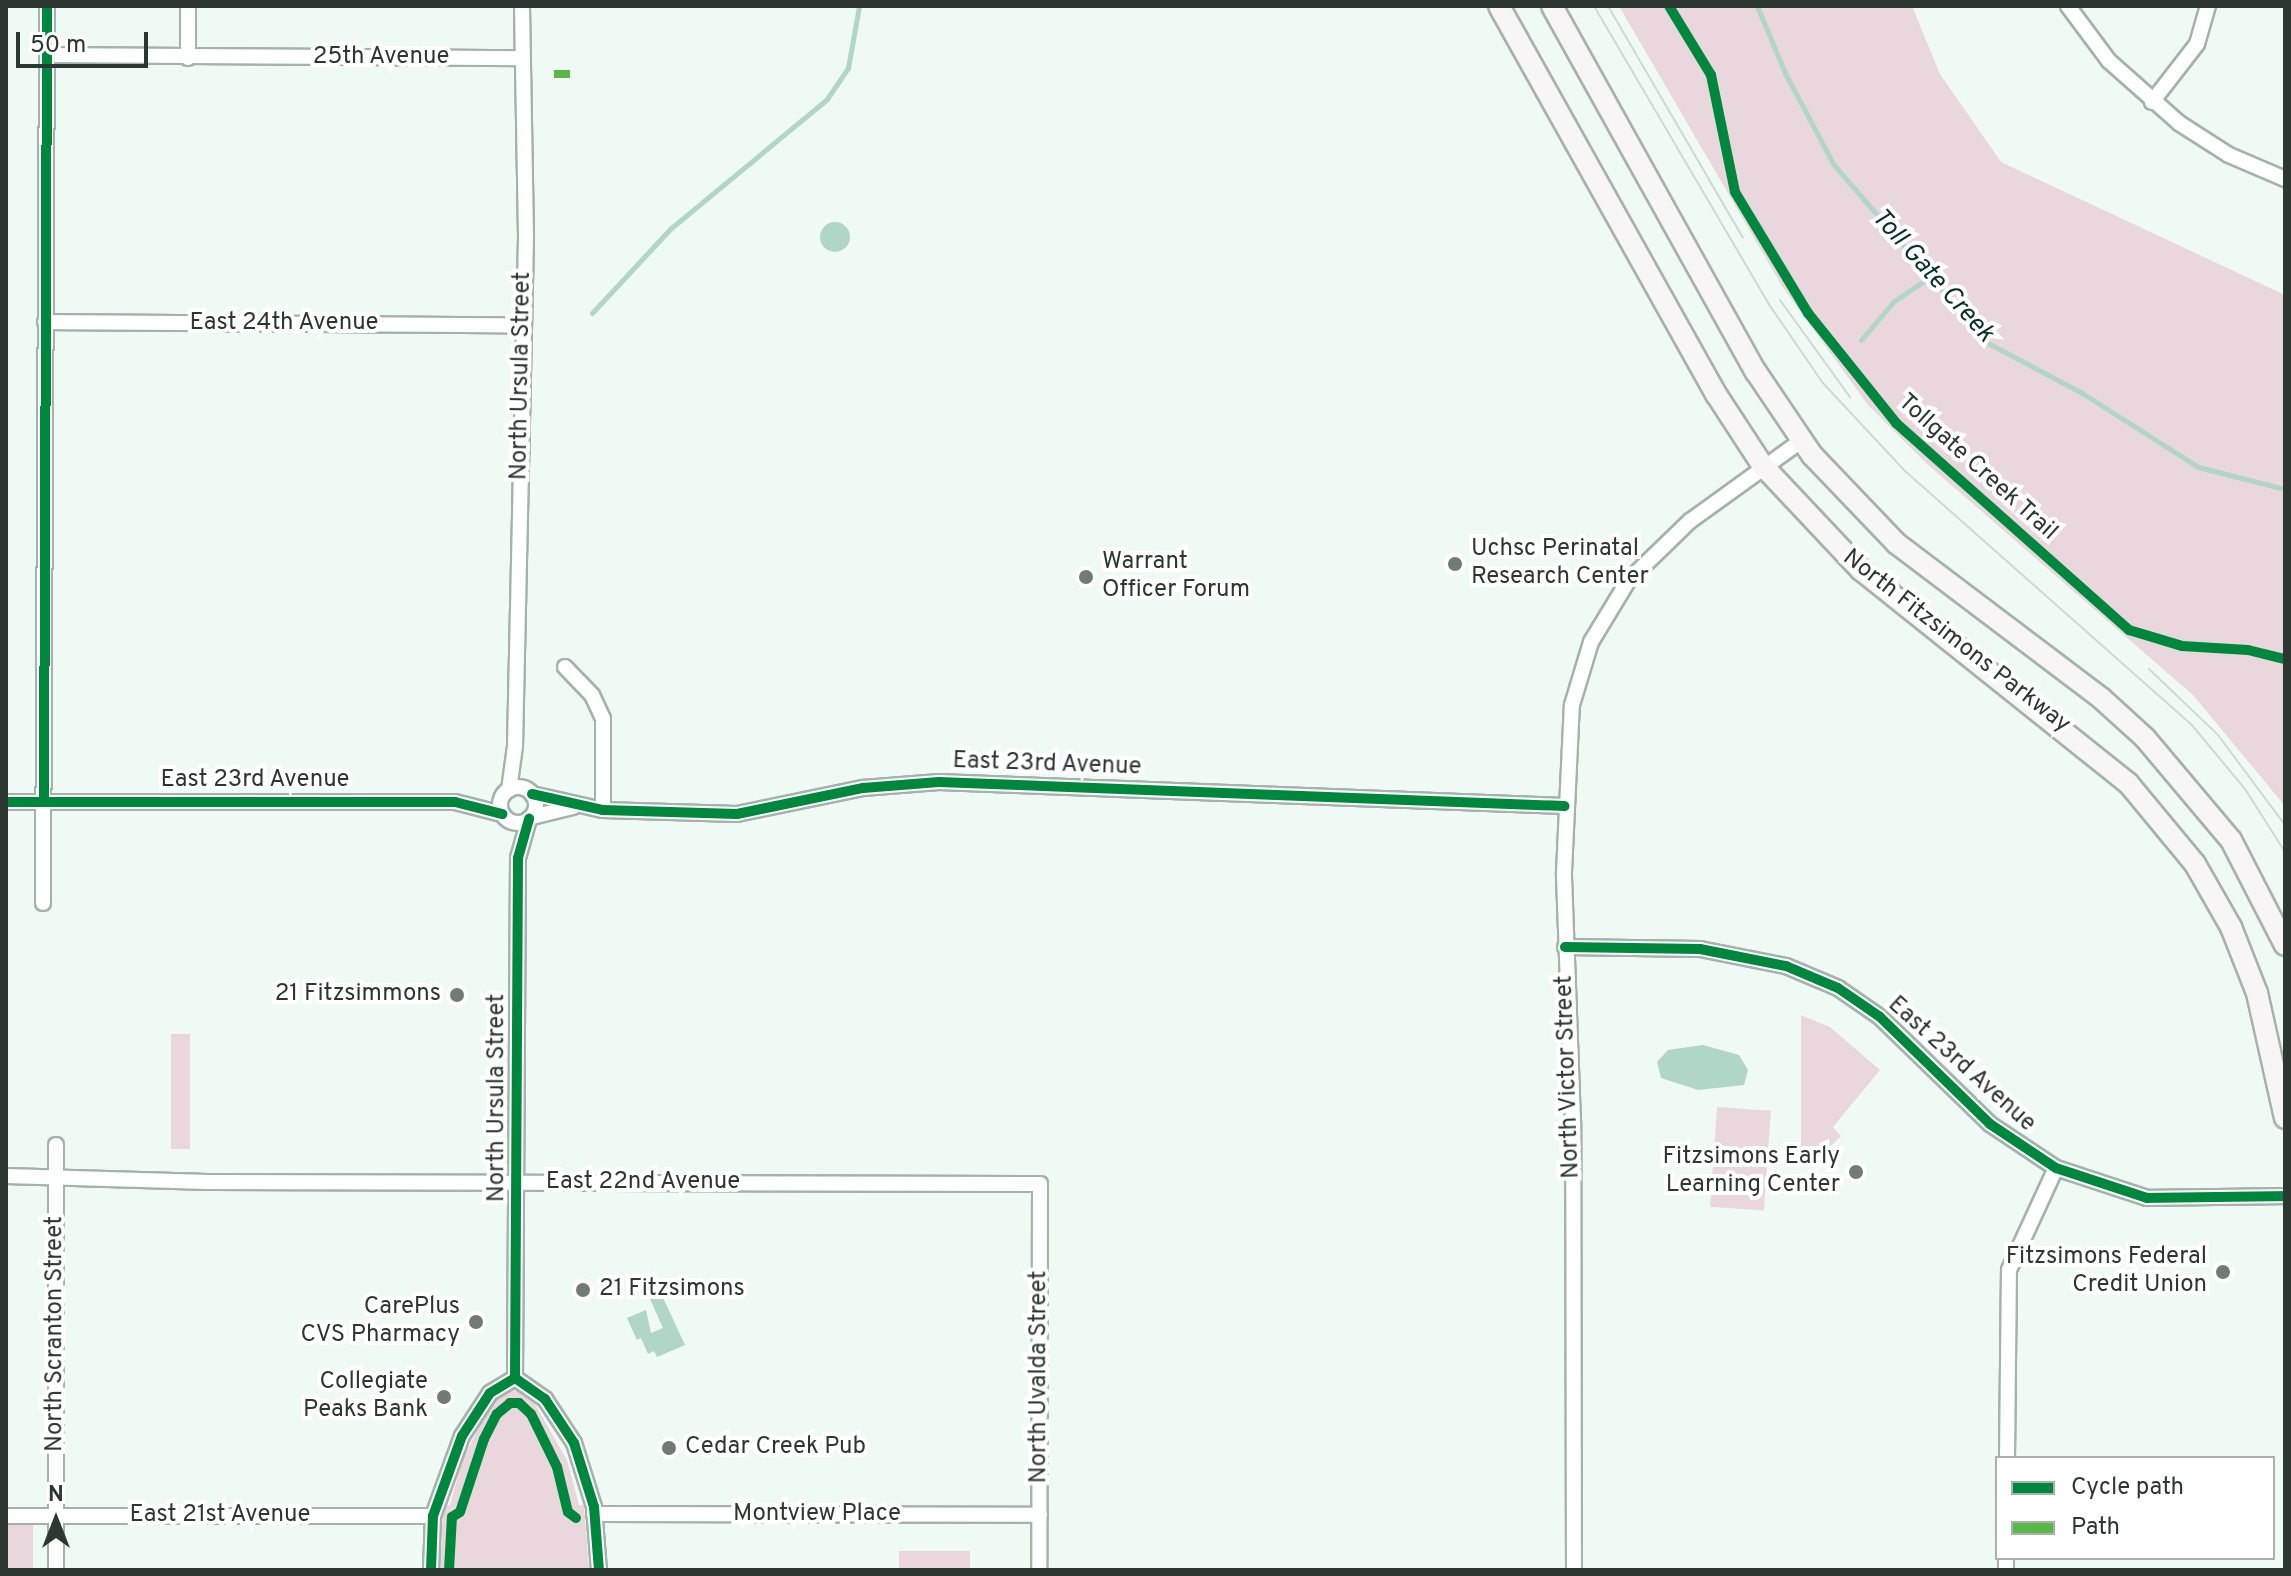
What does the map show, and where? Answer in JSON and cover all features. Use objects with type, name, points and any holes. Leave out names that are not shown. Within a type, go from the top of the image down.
[{"type":"main road","name":"North Fitzsimons Parkway","points":[[1499,6],[1716,394],[1763,466],[1861,570],[2085,745],[2154,810],[2195,864],[2231,927],[2267,1027],[2285,1118]]},
{"type":"main road","name":"North Fitzsimons Parkway","points":[[1552,6],[1756,372],[1801,441],[1896,543],[2101,698],[2187,782],[2238,851],[2285,945]]},
{"type":"street","points":[[43,903],[47,6]]},
{"type":"street","points":[[188,6],[188,58]]},
{"type":"street","name":"North Ursula Street","points":[[515,1378],[518,858],[505,817],[515,746],[523,325],[522,6]]},
{"type":"street","points":[[2068,6],[2109,61],[2152,102],[2229,155],[2285,179]]},
{"type":"street","points":[[2152,102],[2197,44],[2208,6]]},
{"type":"street","name":"25th Avenue","points":[[47,55],[522,58]]},
{"type":"street","name":"East 24th Avenue","points":[[45,322],[523,325]]},
{"type":"street","name":"North Victor Street","points":[[1574,1570],[1573,1122],[1565,947],[1565,806],[1572,705],[1604,616],[1628,581],[1673,536],[1763,466],[1801,441]]},
{"type":"street","points":[[565,667],[592,695],[603,719],[603,810]]},
{"type":"street","name":"North Ursula Street","points":[[515,746],[536,807],[518,858]]},
{"type":"street","name":"East 23rd Avenue","points":[[6,802],[455,802],[507,791],[531,793],[603,810],[737,814],[852,789],[939,782],[1565,806]]},
{"type":"street","name":"East 23rd Avenue","points":[[455,802],[505,817],[531,818],[577,806]]},
{"type":"street","name":"East 23rd Avenue","points":[[1565,947],[1731,952],[1812,976],[1880,1017],[1990,1124],[2056,1168],[2147,1198],[2285,1196]]},
{"type":"street","name":"North Scranton Street","points":[[56,1145],[56,1570]]},
{"type":"street","points":[[2007,1456],[2009,1270],[2056,1168]]},
{"type":"street","name":"East 22nd Avenue","points":[[6,1176],[518,1183],[1040,1184]]},
{"type":"street","name":"North Uvalda Street","points":[[1039,1570],[1040,1184]]},
{"type":"street","points":[[431,1570],[433,1516],[453,1455],[478,1407],[496,1388],[515,1378],[533,1387],[568,1429],[594,1514],[599,1570]]},
{"type":"street","name":"Montview Place","points":[[594,1514],[1040,1515]]},
{"type":"street","name":"East 21st Avenue","points":[[6,1516],[433,1516]]},
{"type":"shaded area","points":[[1619,6],[1912,6],[1940,74],[2001,162],[2285,295],[2285,806],[2193,695],[1927,464],[1868,405],[1782,286]]},
{"type":"shaded area","points":[[835,222],[846,226],[850,237],[846,248],[835,252],[824,248],[820,237],[824,226]]},
{"type":"shaded area","points":[[1801,1015],[1830,1027],[1880,1070],[1833,1127],[1841,1136],[1814,1162],[1801,1163]]},
{"type":"shaded area","points":[[171,1034],[190,1034],[190,1149],[171,1149]]},
{"type":"shaded area","points":[[1703,1045],[1739,1055],[1748,1070],[1744,1085],[1698,1090],[1661,1078],[1657,1062],[1668,1050]]},
{"type":"shaded area","points":[[1717,1107],[1771,1111],[1764,1211],[1710,1207]]},
{"type":"shaded area","points":[[658,1287],[685,1345],[657,1357],[654,1351],[648,1354],[641,1338],[637,1340],[627,1318],[646,1310],[651,1333],[663,1328],[647,1292]]},
{"type":"shaded area","points":[[509,1390],[526,1392],[524,1397],[538,1401],[535,1404],[567,1460],[579,1505],[584,1505],[589,1570],[440,1570],[443,1506],[450,1505],[463,1459],[491,1403]]},
{"type":"shaded area","points":[[6,1516],[33,1516],[33,1570],[6,1570]]},
{"type":"shaded area","points":[[899,1551],[970,1551],[970,1570],[899,1570]]},
{"type":"waterway","points":[[592,313],[670,229],[827,99],[848,68],[859,6]]},
{"type":"waterway","name":"Toll Gate Creek","points":[[1757,6],[1785,73],[1834,165],[1988,343],[2082,393],[2198,467],[2285,489]]},
{"type":"waterway","points":[[1861,340],[1894,301],[1930,277]]},
{"type":"tram line","points":[[1594,6],[1768,303],[1822,382],[1906,472],[2191,724],[2245,789],[2285,852]]},
{"type":"tram line","points":[[1608,6],[1743,238]]},
{"type":"tram line","points":[[1780,300],[1850,397]]},
{"type":"tram line","points":[[2149,669],[2218,735],[2285,825]]},
{"type":"marked path","points":[[554,74],[573,74]]},
{"type":"cycle path","points":[[44,802],[47,6]]},
{"type":"cycle path","name":"Tollgate Creek Trail","points":[[1669,6],[1711,75],[1735,192],[1808,313],[1896,423],[2129,630],[2182,646],[2248,650],[2285,659]]},
{"type":"cycle path","points":[[532,794],[603,810],[737,814],[863,788],[939,782],[1565,806]]},
{"type":"cycle path","points":[[6,802],[455,802],[502,814]]},
{"type":"cycle path","points":[[515,1378],[518,858],[529,819]]},
{"type":"cycle path","points":[[1565,947],[1700,949],[1786,966],[1838,988],[1880,1017],[1990,1124],[2056,1168],[2147,1198],[2285,1196]]},
{"type":"cycle path","points":[[431,1570],[433,1516],[462,1436],[490,1393],[515,1378],[545,1399],[574,1443],[594,1507],[599,1570]]},
{"type":"cycle path","points":[[449,1570],[452,1517],[460,1512],[484,1439],[497,1414],[510,1403],[519,1403],[531,1414],[557,1467],[568,1512],[576,1518]]},
{"type":"place","name":"Uchsc Perinatal Research Center","points":[[1455,564]]},
{"type":"place","name":"Warrant Officer Forum","points":[[1086,577]]},
{"type":"place","name":"21 Fitzsimmons","points":[[457,995]]},
{"type":"place","name":"Fitzsimons Early Learning Center","points":[[1856,1172]]},
{"type":"place","name":"Fitzsimons Federal Credit Union","points":[[2223,1272]]},
{"type":"place","name":"21 Fitzsimons","points":[[583,1290]]},
{"type":"place","name":"CarePlus CVS Pharmacy","points":[[476,1322]]},
{"type":"place","name":"Collegiate Peaks Bank","points":[[444,1397]]},
{"type":"place","name":"Cedar Creek Pub","points":[[669,1448]]}]
